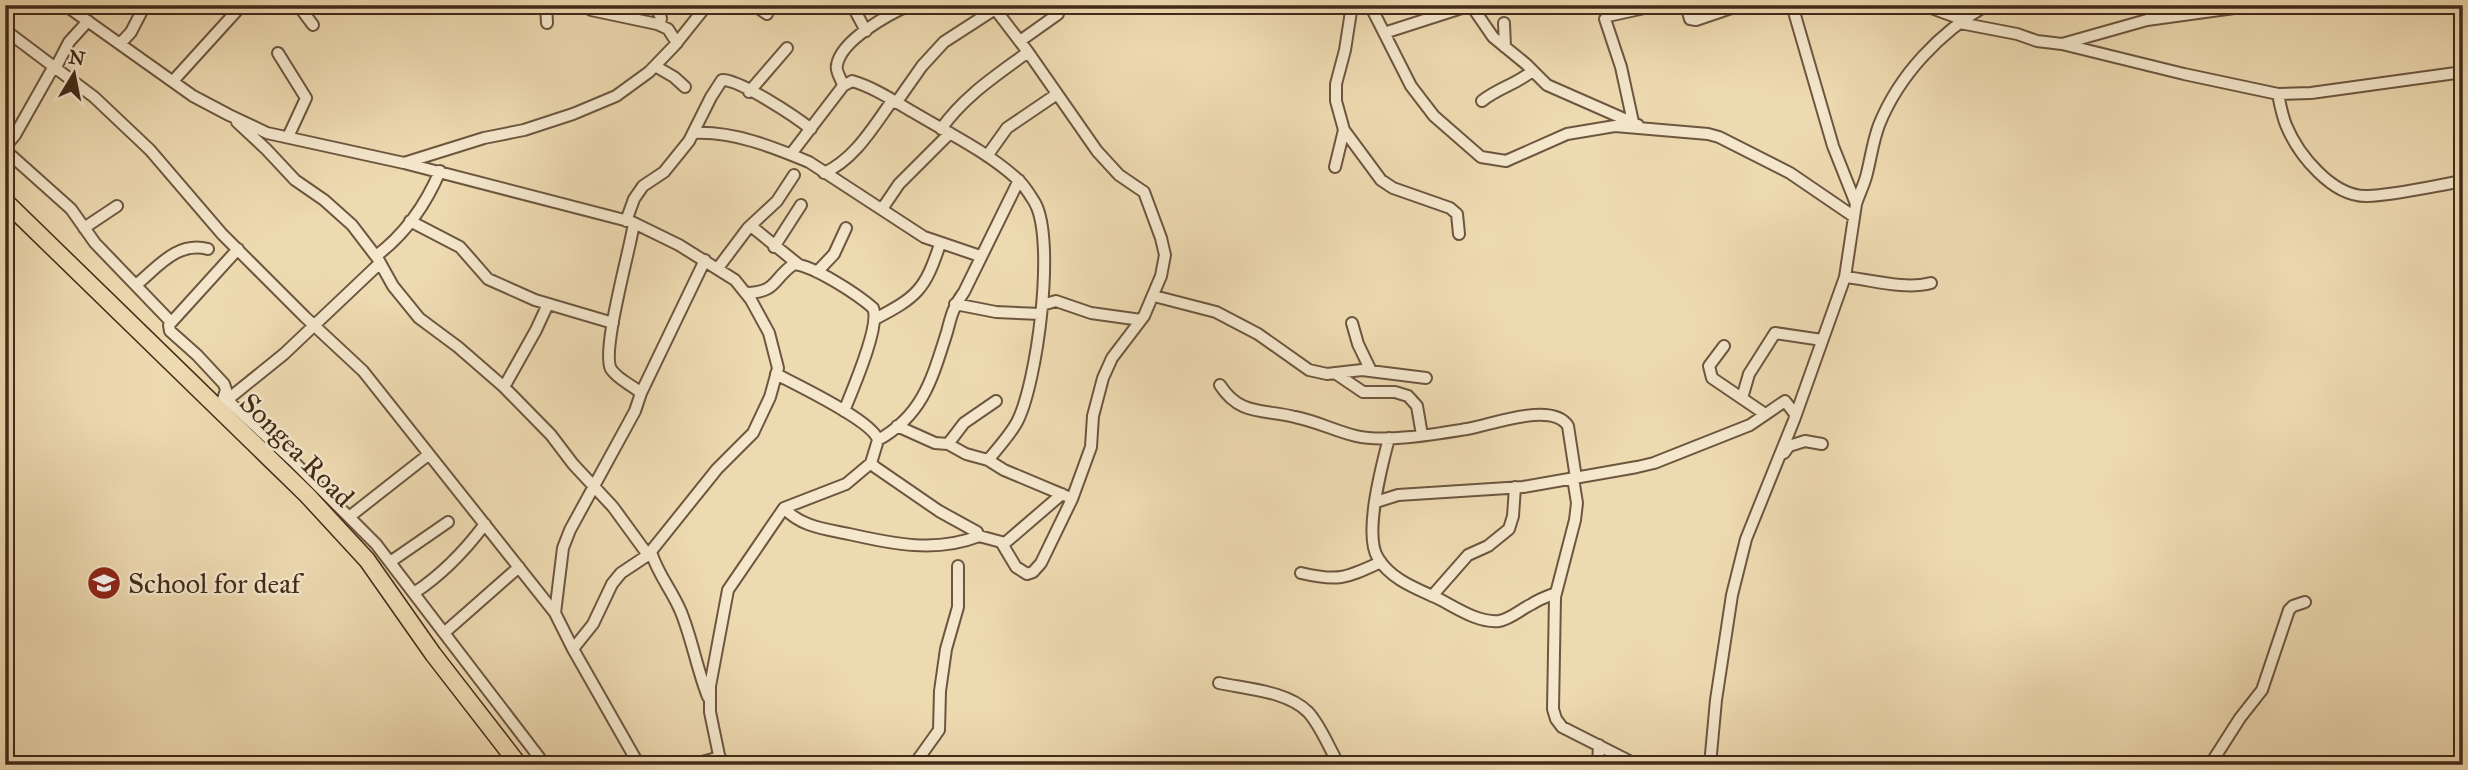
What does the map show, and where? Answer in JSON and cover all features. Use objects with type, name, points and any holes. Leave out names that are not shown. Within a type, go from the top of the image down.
[{"type":"highway","name":"Songea Road","points":[[5,201],[223,401],[367,560],[433,654],[519,765]]},
{"type":"street","points":[[65,5],[192,96],[267,133],[440,171],[524,196],[630,222],[705,260],[736,280],[769,333],[778,368],[770,397],[753,433],[709,478],[650,554],[621,573],[612,584],[593,624],[572,649]]},
{"type":"street","points":[[120,44],[131,32],[145,5]]},
{"type":"street","points":[[173,81],[242,5]]},
{"type":"street","points":[[298,5],[313,25]]},
{"type":"street","points":[[546,5],[547,23]]},
{"type":"street","points":[[655,5],[661,18],[660,25]]},
{"type":"street","points":[[404,163],[573,114],[622,93],[655,66],[707,5]]},
{"type":"street","points":[[754,5],[767,14]]},
{"type":"street","points":[[852,5],[866,31]]},
{"type":"street","points":[[844,86],[836,71],[842,52],[887,16],[910,5]]},
{"type":"street","points":[[1352,5],[1336,84],[1336,101],[1344,131],[1381,180],[1393,188],[1450,208],[1457,214],[1459,234]]},
{"type":"street","points":[[1370,5],[1411,86],[1434,117],[1481,157],[1506,161],[1581,130],[1615,126],[1719,136],[1790,173],[1853,216]]},
{"type":"street","points":[[1384,33],[1471,5],[1493,37],[1551,88],[1644,128]]},
{"type":"street","points":[[1633,122],[1621,67],[1605,19],[1608,16],[1658,5]]},
{"type":"street","points":[[1686,5],[1690,19],[1696,20],[1740,5]]},
{"type":"street","points":[[1792,5],[1833,146],[1856,204]]},
{"type":"street","points":[[1923,5],[2037,41],[2062,44],[2278,94],[2311,93],[2463,72]]},
{"type":"street","points":[[1710,765],[1716,700],[1732,595],[1746,539],[1776,468],[1845,277],[1853,216],[1880,124],[1895,93],[1958,16],[1987,5]]},
{"type":"street","points":[[2062,44],[2147,20],[2256,5]]},
{"type":"street","points":[[824,173],[838,166],[852,153],[944,42],[993,7],[1112,169],[1144,192],[1165,255],[1154,296],[1141,320],[1112,358],[1102,379],[1093,416],[1091,447],[1067,497],[1048,551],[1033,572],[1022,573],[1001,542]]},
{"type":"street","points":[[591,10],[660,25],[668,29],[677,43]]},
{"type":"street","points":[[1020,41],[1058,14]]},
{"type":"street","points":[[88,21],[69,42],[5,149],[71,209],[95,243],[171,322]]},
{"type":"street","points":[[1504,23],[1505,47]]},
{"type":"street","points":[[5,30],[94,97],[150,150],[237,249],[304,317],[316,325],[363,371],[555,613],[572,649],[639,765]]},
{"type":"street","points":[[749,92],[786,48]]},
{"type":"street","points":[[882,209],[899,184],[945,131],[951,114],[978,88],[1028,52]]},
{"type":"street","points":[[278,53],[306,98],[288,137]]},
{"type":"street","points":[[655,66],[685,87]]},
{"type":"street","points":[[1482,101],[1532,71]]},
{"type":"street","points":[[641,393],[611,370],[609,350],[634,199],[643,186],[664,172],[694,133],[722,80],[734,82],[771,102],[811,129]]},
{"type":"street","points":[[791,154],[844,86],[849,82],[861,83],[987,156],[1019,180],[1041,216],[1045,276],[1042,310],[1034,362],[1017,421],[988,460]]},
{"type":"street","points":[[987,156],[1017,119],[1057,94]]},
{"type":"street","points":[[2278,94],[2294,142],[2333,185],[2365,196],[2463,181]]},
{"type":"street","points":[[229,116],[267,149],[295,180],[324,200],[352,225],[419,318],[504,387],[551,435],[573,464],[594,485],[650,554],[680,610],[710,702]]},
{"type":"street","points":[[1335,167],[1344,131]]},
{"type":"street","points":[[694,133],[714,132],[791,154],[809,162],[924,237],[980,256]]},
{"type":"street","points":[[223,401],[316,325],[420,210],[440,171]]},
{"type":"street","points":[[718,268],[751,226],[777,201],[793,174]]},
{"type":"street","points":[[691,765],[720,761],[710,712],[710,686],[729,590],[784,509],[846,484],[872,463],[878,440],[905,423],[914,412],[925,391],[955,304],[964,292],[1019,180]]},
{"type":"street","points":[[774,247],[801,205]]},
{"type":"street","points":[[84,228],[117,206]]},
{"type":"street","points":[[410,221],[460,247],[488,279],[548,304],[613,323]]},
{"type":"street","points":[[751,226],[799,265],[817,272],[873,308],[875,319],[844,411]]},
{"type":"street","points":[[817,272],[834,254],[846,228]]},
{"type":"street","points":[[875,319],[903,305],[919,291],[930,273],[940,244]]},
{"type":"street","points":[[136,285],[181,249],[191,246],[208,249]]},
{"type":"street","points":[[223,401],[226,390],[224,384],[170,331],[169,325],[237,249]]},
{"type":"street","points":[[555,613],[564,548],[594,485],[635,411],[641,393],[705,260]]},
{"type":"street","points":[[746,293],[762,292],[773,286],[789,268],[799,265]]},
{"type":"street","points":[[1845,277],[1904,285],[1919,286],[1931,283]]},
{"type":"street","points":[[1154,296],[1216,312],[1258,334],[1309,370],[1335,373],[1371,371],[1426,377]]},
{"type":"street","points":[[955,304],[996,312],[1042,310],[1056,301],[1102,315],[1141,320]]},
{"type":"street","points":[[504,387],[548,304]]},
{"type":"street","points":[[1352,323],[1358,344],[1371,371]]},
{"type":"street","points":[[1742,398],[1753,367],[1775,333],[1822,340]]},
{"type":"street","points":[[1724,346],[1708,371],[1712,378],[1765,414]]},
{"type":"street","points":[[1335,373],[1363,392],[1395,392],[1408,396],[1417,406],[1422,435]]},
{"type":"street","points":[[776,374],[844,411],[872,430],[878,440]]},
{"type":"street","points":[[1220,385],[1229,398],[1257,411],[1300,418],[1358,437],[1389,439],[1422,435],[1468,429],[1532,415],[1558,417],[1569,426],[1577,503],[1576,520],[1556,593],[1553,709],[1562,727],[1637,765]]},
{"type":"street","points":[[223,401],[293,460],[376,544],[545,765]]},
{"type":"street","points":[[948,444],[964,424],[996,401]]},
{"type":"street","points":[[1376,502],[1398,495],[1515,487],[1654,463],[1750,425],[1785,401],[1795,414]]},
{"type":"street","points":[[897,426],[935,443],[948,444],[966,454],[988,460],[1067,497]]},
{"type":"street","points":[[1389,439],[1371,534],[1374,549],[1381,562],[1416,590],[1488,620],[1500,621],[1556,593]]},
{"type":"street","points":[[1776,468],[1789,446],[1805,441],[1822,444]]},
{"type":"street","points":[[349,517],[428,455]]},
{"type":"street","points":[[872,463],[939,511],[977,532],[979,536]]},
{"type":"street","points":[[1432,596],[1468,555],[1488,546],[1509,529],[1513,516],[1515,487]]},
{"type":"street","points":[[784,509],[791,516],[812,526],[887,543],[934,546],[962,542],[979,536],[1001,542],[1011,539],[1067,497]]},
{"type":"street","points":[[390,562],[449,522]]},
{"type":"street","points":[[414,593],[458,559],[485,524]]},
{"type":"street","points":[[1301,573],[1338,579],[1352,576],[1381,562]]},
{"type":"street","points":[[915,764],[939,730],[940,691],[946,649],[958,607],[958,566]]},
{"type":"street","points":[[444,633],[519,567]]},
{"type":"street","points":[[2210,765],[2262,690],[2289,610],[2305,602]]},
{"type":"street","points":[[1219,683],[1287,698],[1300,706],[1309,713],[1339,765]]},
{"type":"street","points":[[1598,765],[1599,745]]},
{"type":"place","name":"School for deaf","points":[[104,583]]}]
